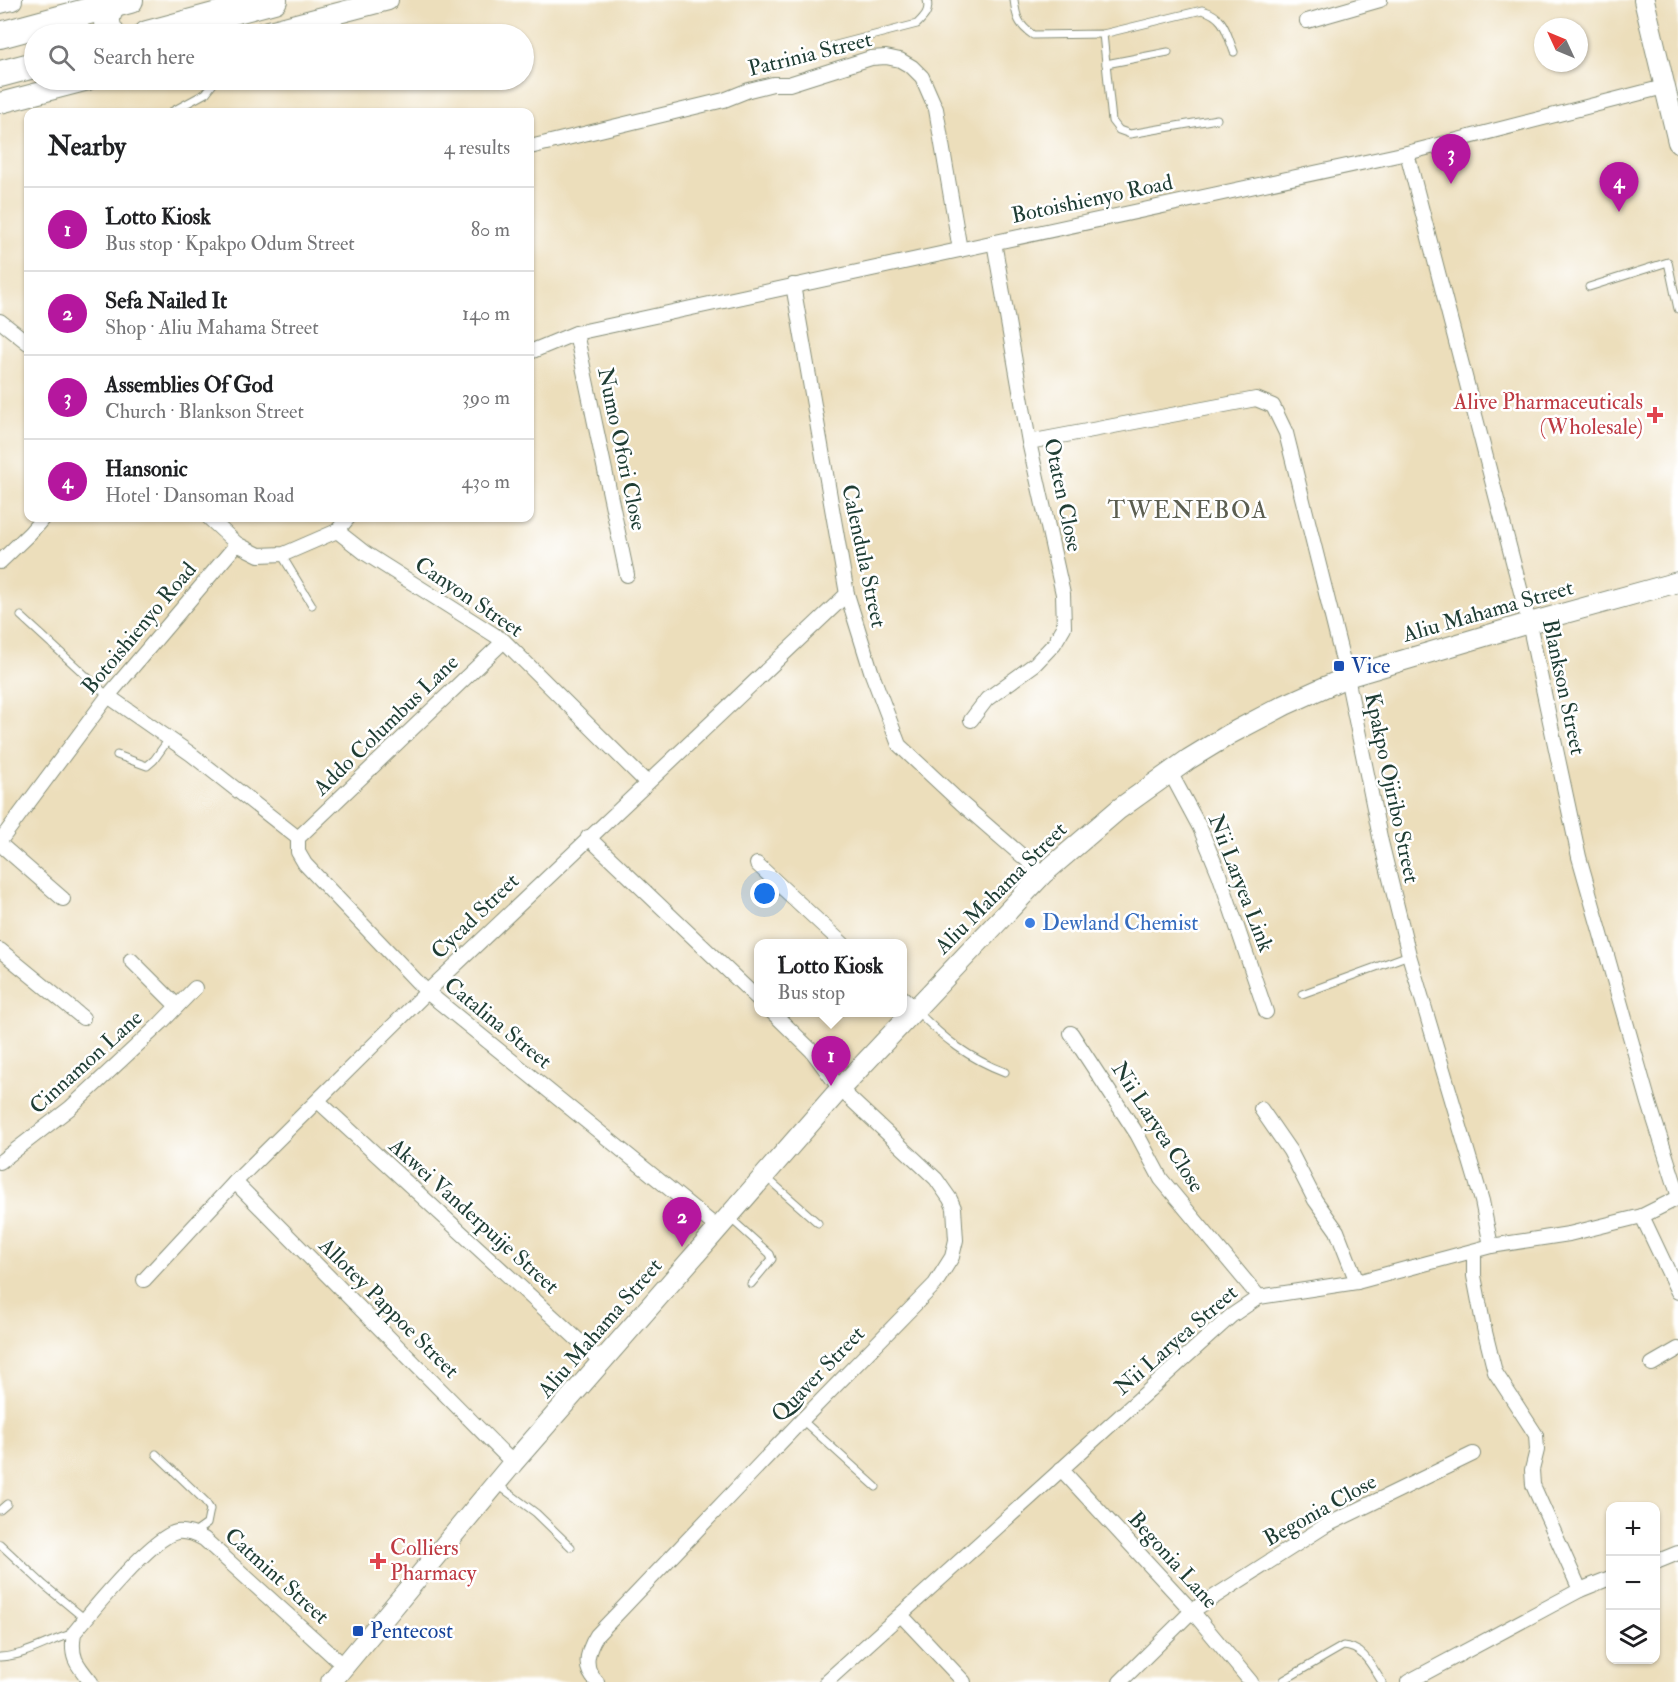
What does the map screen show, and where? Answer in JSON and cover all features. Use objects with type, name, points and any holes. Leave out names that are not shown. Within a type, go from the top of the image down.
[{"type":"highway","points":[[184,24],[274,0]]},
{"type":"highway","points":[[108,24],[107,16],[122,2]]},
{"type":"highway","points":[[41,24],[122,2]]},
{"type":"highway","points":[[0,35],[24,29]]},
{"type":"highway","points":[[0,74],[24,68]]},
{"type":"street","points":[[0,3],[12,0]]},
{"type":"street","points":[[296,24],[388,0]]},
{"type":"street","points":[[1307,21],[1380,0]]},
{"type":"street","points":[[1644,0],[1678,142]]},
{"type":"street","name":"Patrinia Street","points":[[534,146],[724,100],[773,84],[789,84],[871,58],[886,57],[900,60],[922,77],[936,109],[960,250]]},
{"type":"street","name":"Botoishienyo Road","points":[[534,350],[576,333],[1407,153],[1664,87]]},
{"type":"street","points":[[0,103],[50,90]]},
{"type":"street","name":"Blankson Street","points":[[1407,153],[1529,623],[1579,857],[1648,1103],[1678,1196]]},
{"type":"street","name":"Otaten Close","points":[[971,720],[987,699],[1035,664],[1054,644],[1064,627],[1063,594],[1029,442],[994,242]]},
{"type":"street","name":"Calendula Street","points":[[793,285],[847,594],[862,645],[899,745],[1043,874]]},
{"type":"street","points":[[0,321],[24,340]]},
{"type":"street","name":"Numo Ofori Close","points":[[576,333],[627,574]]},
{"type":"street","name":"Kpakpo Ojiribo Street","points":[[1029,442],[1256,399],[1273,406],[1286,433],[1347,677],[1381,842],[1409,955],[1482,1201],[1491,1246]]},
{"type":"street","points":[[0,562],[40,522]]},
{"type":"street","points":[[213,522],[237,544],[259,555],[281,554],[337,531],[345,522]]},
{"type":"street","name":"Canyon Street","points":[[337,531],[365,552],[504,641],[646,782]]},
{"type":"street","name":"Botoishienyo Road","points":[[0,843],[108,696],[237,544]]},
{"type":"street","name":"Aliu Mahama Street","points":[[909,1004],[1043,874],[1119,809],[1170,772],[1239,729],[1347,677],[1678,582]]},
{"type":"street","name":"Cycad Street","points":[[144,1280],[235,1182],[427,992],[847,594]]},
{"type":"street","name":"Addo Columbus Lane","points":[[298,838],[504,641]]},
{"type":"street","points":[[108,696],[169,739],[298,838]]},
{"type":"street","name":"Nii Laryea Link","points":[[1170,772],[1195,819],[1219,874],[1266,1012]]},
{"type":"street","points":[[588,837],[754,995]]},
{"type":"street","name":"Catalina Street","points":[[298,838],[298,852],[305,864],[427,992],[724,1223]]},
{"type":"street","points":[[0,843],[63,899]]},
{"type":"street","points":[[757,864],[838,939]]},
{"type":"street","points":[[0,950],[83,1018]]},
{"type":"street","points":[[132,960],[177,1006]]},
{"type":"street","name":"Cinnamon Lane","points":[[0,1161],[70,1108],[195,988]]},
{"type":"street","name":"Quaver Street","points":[[597,1682],[590,1674],[586,1664],[588,1652],[597,1635],[935,1284],[952,1257],[956,1240],[954,1208],[936,1179],[840,1089],[812,1051],[777,1017]]},
{"type":"street","name":"Aliu Mahama Street","points":[[331,1682],[495,1484],[765,1176],[898,1017]]},
{"type":"street","name":"Nii Laryea Close","points":[[1071,1033],[1137,1134],[1161,1179],[1259,1297]]},
{"type":"street","name":"Akwei Vanderpuije Street","points":[[318,1101],[602,1362]]},
{"type":"street","points":[[1261,1109],[1290,1151],[1315,1200],[1337,1231],[1357,1282]]},
{"type":"street","name":"Allotey Pappoe Street","points":[[235,1182],[513,1463]]},
{"type":"street","name":"Nii Laryea Street","points":[[826,1682],[1231,1316],[1259,1297],[1357,1282],[1491,1246],[1569,1234],[1642,1216],[1678,1196]]},
{"type":"street","points":[[1642,1216],[1678,1292]]},
{"type":"street","points":[[1474,1251],[1474,1276],[1484,1328],[1496,1372],[1536,1435],[1537,1450],[1532,1470],[1533,1485],[1580,1590]]},
{"type":"street","points":[[1652,1364],[1678,1349]]},
{"type":"street","name":"Begonia Close","points":[[1120,1682],[1192,1611],[1325,1526],[1473,1454]]},
{"type":"street","name":"Begonia Lane","points":[[1061,1469],[1192,1611],[1251,1682]]},
{"type":"street","name":"Catmint Street","points":[[74,1634],[135,1563],[160,1540],[177,1532],[193,1534],[211,1544],[344,1666]]},
{"type":"street","points":[[1660,1560],[1678,1553]]},
{"type":"street","points":[[1408,1682],[1580,1590],[1606,1580]]},
{"type":"street","points":[[901,1615],[964,1682]]},
{"type":"street","points":[[74,1634],[73,1659],[91,1682]]},
{"type":"lane","points":[[832,46],[917,24],[926,15],[929,7],[927,0]]},
{"type":"lane","points":[[1014,0],[1017,19],[1023,29],[1033,35],[1102,34],[1202,10],[1211,12],[1221,20],[1234,52]]},
{"type":"lane","points":[[1102,34],[1112,121],[1119,130],[1130,134],[1217,119]]},
{"type":"lane","points":[[1106,64],[1168,52]]},
{"type":"lane","points":[[178,108],[208,90]]},
{"type":"lane","points":[[1589,287],[1668,262],[1674,274],[1678,309]]},
{"type":"lane","points":[[281,554],[312,605]]},
{"type":"lane","points":[[21,615],[108,696]]},
{"type":"lane","points":[[117,755],[147,766],[169,739]]},
{"type":"lane","points":[[1302,994],[1409,955]]},
{"type":"lane","points":[[909,1004],[942,1036],[963,1051],[980,1062],[1005,1072]]},
{"type":"lane","points":[[765,1176],[818,1223]]},
{"type":"lane","points":[[724,1223],[770,1254],[772,1259],[751,1284]]},
{"type":"lane","points":[[802,1420],[876,1487]]},
{"type":"lane","points":[[156,1454],[205,1501],[210,1509],[207,1524],[193,1534]]},
{"type":"lane","points":[[495,1484],[536,1513],[571,1547]]},
{"type":"lane","points":[[0,1510],[7,1504]]},
{"type":"lane","points":[[0,1544],[85,1619]]},
{"type":"lane","points":[[0,1657],[17,1655],[58,1637],[74,1634]]},
{"type":"lane","points":[[1284,1680],[1343,1646],[1356,1648],[1362,1653],[1382,1682]]},
{"type":"place","name":"Assemblies Of God","points":[[1451,184]]},
{"type":"place","name":"Hansonic","points":[[1619,212]]},
{"type":"place","name":"Alive Pharmaceuticals (Wholesale)","points":[[1655,415]]},
{"type":"place","name":"Vice","points":[[1339,666]]},
{"type":"place","name":"Dewland Chemist","points":[[1030,923]]},
{"type":"place","name":"Lotto Kiosk","points":[[831,1086]]},
{"type":"place","name":"Sefa Nailed It","points":[[682,1247]]},
{"type":"place","name":"Colliers Pharmacy","points":[[378,1561]]},
{"type":"place","name":"Pentecost","points":[[358,1631]]},
{"type":"district","name":"TWENEBOA","points":[[1188,510]]}]
